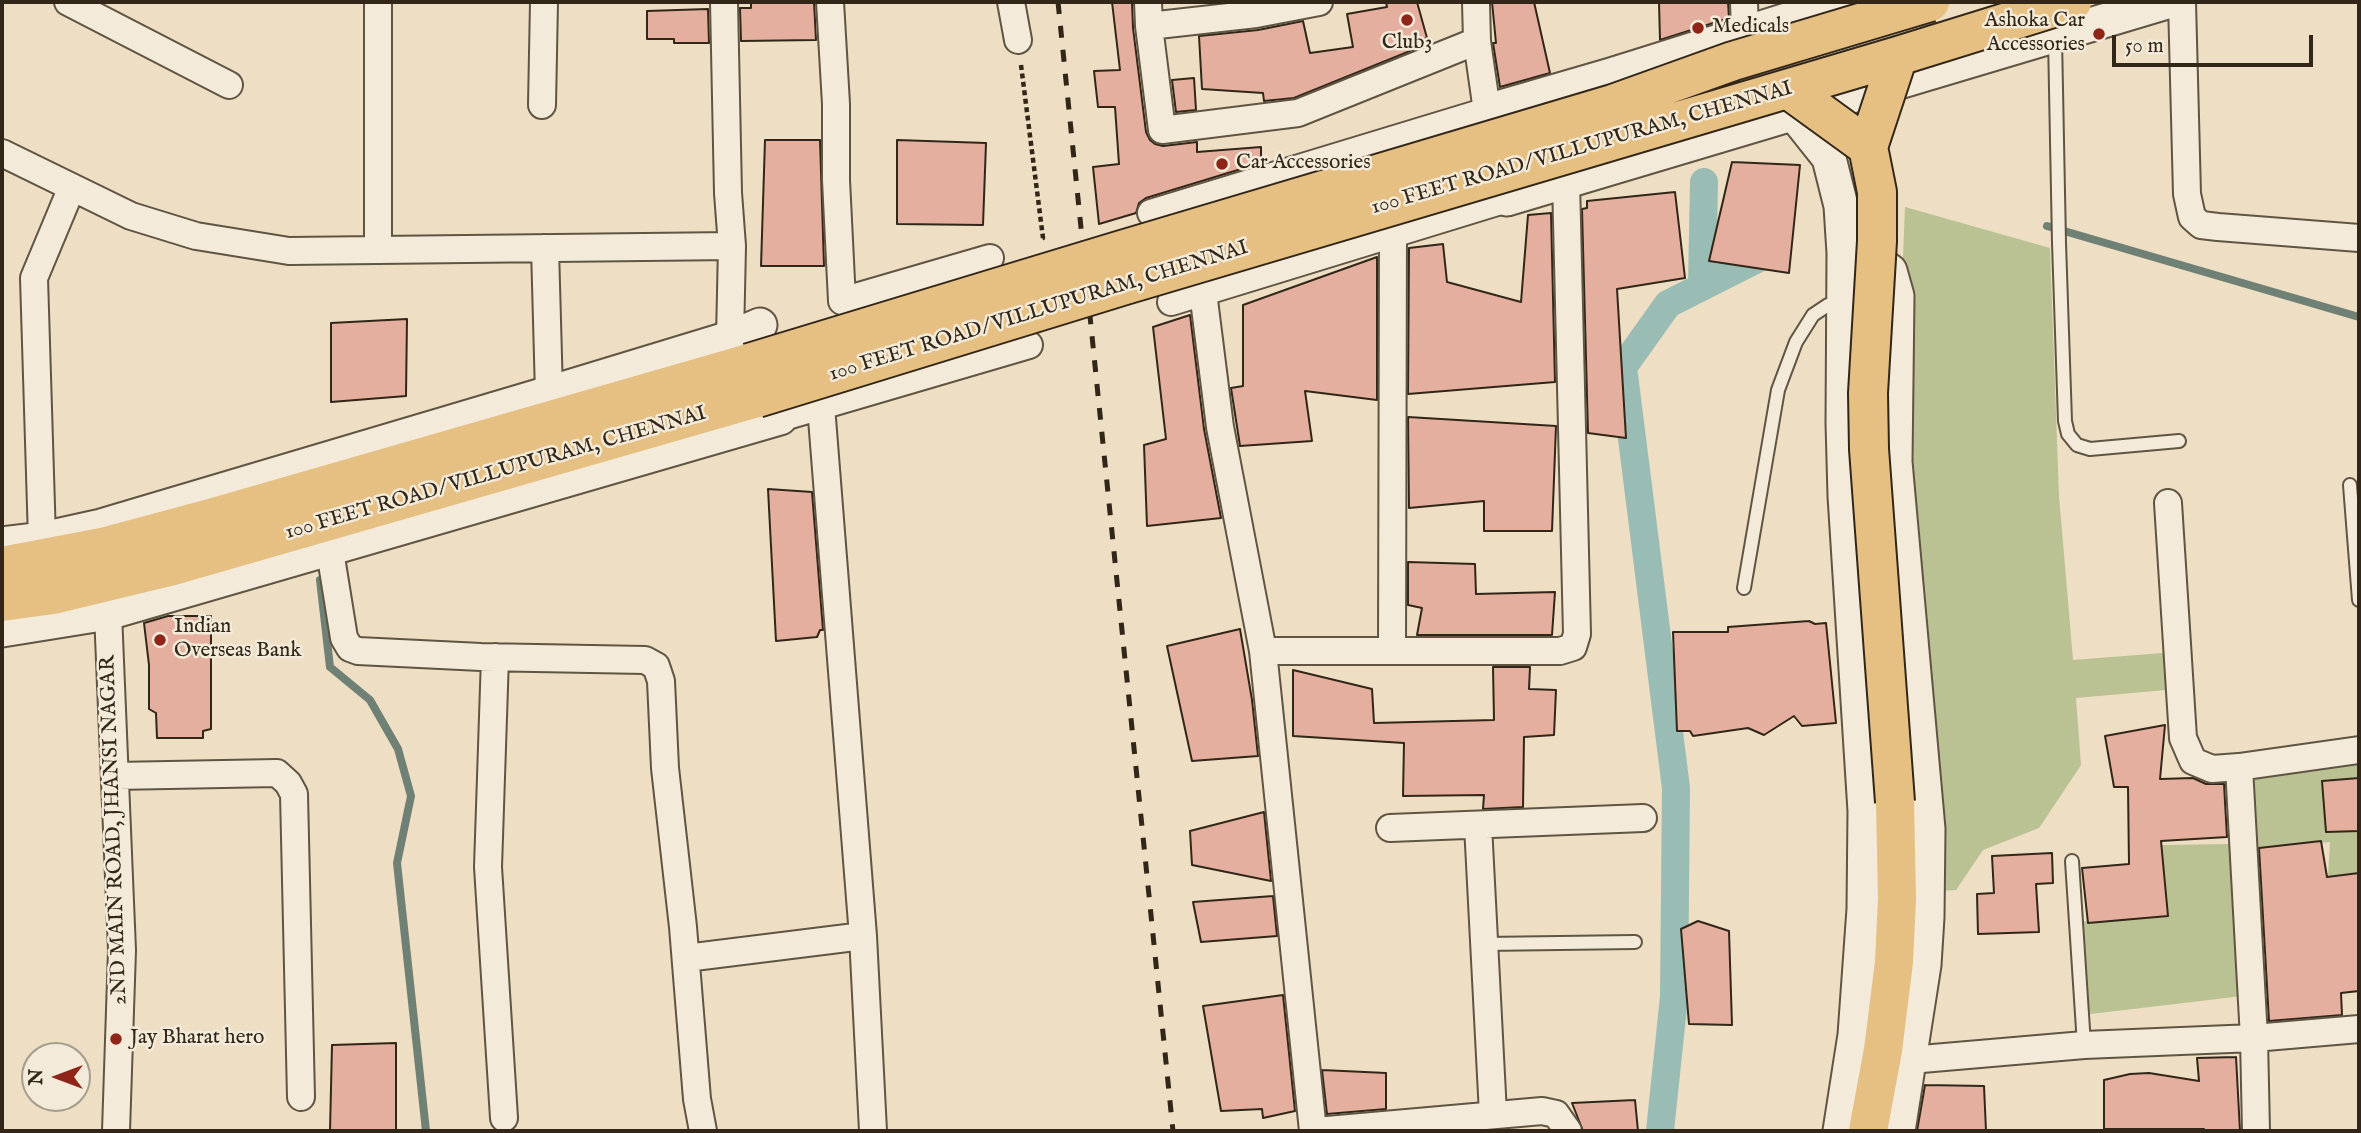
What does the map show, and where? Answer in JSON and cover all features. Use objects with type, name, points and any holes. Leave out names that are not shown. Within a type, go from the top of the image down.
[{"type":"highway","name":"100 FEET ROAD/ VILLUPURAM, CHENNAI","points":[[2,603],[80,589],[173,566],[755,369],[1115,252],[1600,108],[1733,61],[1930,2]]},
{"type":"highway","name":"100 FEET ROAD/ VILLUPURAM, CHENNAI","points":[[2,566],[45,560],[102,547],[755,369],[1151,277],[1791,101],[1898,56],[2063,18]]},
{"type":"highway","points":[[1868,1131],[1883,1050],[1894,961],[1897,899],[1895,802],[1869,449],[1868,393],[1877,242],[1877,192],[1868,146],[1898,56]]},
{"type":"highway","points":[[1791,101],[1868,146]]},
{"type":"street","points":[[68,2],[229,85]]},
{"type":"street","points":[[379,2],[379,250]]},
{"type":"street","points":[[542,105],[544,2]]},
{"type":"street","points":[[723,2],[727,193],[732,246],[755,369]]},
{"type":"street","points":[[830,2],[842,301],[990,258]]},
{"type":"street","points":[[1011,2],[1018,40]]},
{"type":"street","points":[[1319,2],[1149,14],[1162,130],[1298,113],[1477,41]]},
{"type":"street","points":[[1476,2],[1477,41],[1487,111],[1507,199]]},
{"type":"street","points":[[1151,213],[1487,111],[1744,17],[1844,2]]},
{"type":"street","points":[[1171,302],[1566,181],[1791,101],[2063,18],[2167,2]]},
{"type":"street","points":[[2182,2],[2187,194],[2192,217],[2202,225],[2218,228],[2359,238]]},
{"type":"street","points":[[1791,101],[1829,158],[1841,206],[1844,253],[1845,496],[1865,811],[1864,909],[1855,1035],[1840,1131]]},
{"type":"street","points":[[2,153],[131,216],[196,236],[289,251],[732,246]]},
{"type":"street","points":[[1263,651],[1560,651],[1573,647],[1577,634],[1566,181]]},
{"type":"street","points":[[42,539],[34,278],[72,187]]},
{"type":"street","points":[[1392,649],[1393,234]]},
{"type":"street","points":[[545,248],[549,393]]},
{"type":"street","points":[[1844,253],[1868,255],[1890,271],[1897,296],[1895,462],[1928,829],[1924,965],[1898,1131]]},
{"type":"street","points":[[1203,292],[1220,427],[1263,651],[1315,1131],[1403,1127],[1493,1114],[1542,1111],[1556,1114],[1568,1131]]},
{"type":"street","points":[[2,544],[42,539],[101,526],[549,393],[755,369],[821,406],[1029,345]]},
{"type":"street","points":[[2,630],[107,613],[330,551],[755,369]]},
{"type":"street","points":[[821,406],[863,936],[873,1131]]},
{"type":"street","points":[[2168,503],[2183,738],[2193,761],[2212,769],[2359,750]]},
{"type":"street","points":[[330,551],[344,638],[350,648],[358,651],[645,660],[656,666],[661,681],[665,768],[702,1131]]},
{"type":"street","name":"2ND MAIN ROAD, JHANSI NAGAR","points":[[107,613],[122,950],[116,1131]]},
{"type":"street","points":[[495,657],[488,867],[504,1118]]},
{"type":"street","points":[[1857,682],[1915,678]]},
{"type":"street","points":[[2239,767],[2254,1038],[2256,1131]]},
{"type":"street","points":[[115,776],[277,773],[288,783],[294,794],[301,1097]]},
{"type":"street","points":[[1390,828],[1643,818]]},
{"type":"street","points":[[1478,825],[1493,1114]]},
{"type":"street","points":[[686,958],[863,936]]},
{"type":"street","points":[[1910,1060],[2084,1045],[2254,1038],[2359,1029]]},
{"type":"lane","points":[[2063,18],[2058,216],[2065,421],[2068,434],[2077,445],[2090,449],[2179,441]]},
{"type":"lane","points":[[1744,588],[1778,390],[1796,342],[1813,315],[1828,305],[1843,301]]},
{"type":"lane","points":[[2350,485],[2359,600]]},
{"type":"lane","points":[[2072,861],[2084,1045]]},
{"type":"lane","points":[[1484,944],[1634,942]]},
{"type":"path","points":[[990,258],[1043,238],[1018,40]]},
{"type":"green space","points":[[1905,207],[2050,248],[2059,496],[2073,660],[2163,653],[2166,690],[2076,698],[2081,765],[2039,828],[1983,850],[1956,890],[1935,891],[1895,462]]},
{"type":"green space","points":[[2359,756],[2359,873],[2328,877],[2330,842],[2251,849],[2243,767]]},
{"type":"green space","points":[[2228,777],[2251,995],[2082,1015],[2076,922],[2168,916],[2161,845],[2229,844]]},
{"type":"building","points":[[751,2],[814,2],[816,40],[741,41],[740,8],[751,8]]},
{"type":"building","points":[[1112,2],[1132,2],[1146,132],[1150,140],[1163,146],[1197,142],[1197,152],[1261,147],[1261,163],[1146,198],[1139,203],[1136,213],[1099,224],[1093,167],[1119,164],[1115,107],[1098,107],[1094,71],[1120,70]]},
{"type":"building","points":[[1386,2],[1417,2],[1427,38],[1424,39],[1425,45],[1294,98],[1264,101],[1263,93],[1202,89],[1199,36],[1258,30],[1303,21],[1310,53],[1353,47],[1347,14],[1387,7]]},
{"type":"building","points":[[1492,2],[1534,2],[1550,73],[1500,87],[1493,43],[1496,43]]},
{"type":"building","points":[[1659,2],[1728,2],[1729,18],[1660,40]]},
{"type":"building","points":[[708,9],[709,43],[674,43],[674,39],[647,39],[647,11]]},
{"type":"building","points":[[1194,78],[1196,110],[1176,112],[1172,80]]},
{"type":"building","points":[[765,140],[820,140],[824,266],[761,266]]},
{"type":"building","points":[[897,140],[986,143],[983,225],[897,224]]},
{"type":"building","points":[[1732,162],[1800,165],[1789,273],[1709,261]]},
{"type":"building","points":[[1675,192],[1685,278],[1617,289],[1626,438],[1588,433],[1582,209],[1587,208],[1587,201]]},
{"type":"building","points":[[1551,213],[1555,382],[1408,394],[1409,248],[1443,244],[1447,282],[1521,302],[1528,215]]},
{"type":"building","points":[[1377,257],[1377,400],[1305,391],[1312,441],[1240,446],[1231,388],[1243,386],[1243,305]]},
{"type":"building","points":[[1190,315],[1204,429],[1221,518],[1147,526],[1144,445],[1166,439],[1153,327]]},
{"type":"building","points":[[407,319],[406,396],[331,402],[331,323]]},
{"type":"building","points":[[1408,417],[1556,426],[1552,531],[1484,531],[1484,501],[1409,508]]},
{"type":"building","points":[[768,489],[812,492],[823,630],[820,630],[817,637],[776,641]]},
{"type":"building","points":[[1408,562],[1475,564],[1476,594],[1555,592],[1552,635],[1417,635],[1422,608],[1408,605]]},
{"type":"building","points":[[168,616],[211,616],[211,729],[203,731],[203,738],[157,738],[156,713],[149,709],[149,665],[144,623]]},
{"type":"building","points":[[1809,621],[1815,624],[1826,623],[1836,723],[1802,726],[1794,716],[1764,735],[1748,728],[1693,736],[1690,731],[1677,731],[1673,632],[1728,632],[1728,627]]},
{"type":"building","points":[[1240,629],[1258,756],[1192,761],[1167,646]]},
{"type":"building","points":[[1493,667],[1530,667],[1529,689],[1556,690],[1554,735],[1524,737],[1523,807],[1483,809],[1484,795],[1403,796],[1404,743],[1293,736],[1293,670],[1372,689],[1374,723],[1494,720]]},
{"type":"building","points":[[2165,725],[2160,779],[2193,778],[2206,784],[2224,784],[2227,837],[2161,841],[2168,916],[2088,923],[2082,868],[2129,864],[2128,787],[2114,787],[2105,736]]},
{"type":"building","points":[[2359,778],[2359,831],[2326,832],[2322,781]]},
{"type":"building","points":[[1264,812],[1271,881],[1192,865],[1190,831]]},
{"type":"building","points":[[2321,841],[2327,877],[2359,873],[2359,991],[2341,993],[2342,1015],[2269,1021],[2259,848]]},
{"type":"building","points":[[2052,853],[2053,883],[2036,884],[2039,932],[1978,934],[1977,894],[1994,893],[1992,856]]},
{"type":"building","points":[[1273,896],[1277,936],[1201,942],[1193,902]]},
{"type":"building","points":[[1698,921],[1729,931],[1732,1025],[1689,1024],[1681,929]]},
{"type":"building","points":[[1283,995],[1295,1111],[1263,1118],[1262,1109],[1221,1111],[1203,1006]]},
{"type":"building","points":[[396,1043],[396,1131],[330,1131],[332,1045]]},
{"type":"building","points":[[2236,1057],[2240,1131],[2104,1129],[2104,1080],[2149,1073],[2199,1081],[2197,1058]]},
{"type":"building","points":[[1322,1070],[1386,1073],[1386,1109],[1327,1114]]},
{"type":"building","points":[[1925,1085],[1984,1086],[1986,1131],[1917,1131]]},
{"type":"building","points":[[1635,1100],[1638,1131],[1583,1131],[1572,1103]]},
{"type":"waterway","points":[[1702,287],[1704,182]]},
{"type":"waterway","points":[[2047,226],[2359,317]]},
{"type":"waterway","points":[[1660,1131],[1674,997],[1676,788],[1623,367],[1668,304],[1769,253]]},
{"type":"waterway","points":[[320,580],[330,667],[370,700],[398,749],[411,796],[397,863],[426,1131]]},
{"type":"railway","points":[[1058,2],[1173,1131]]},
{"type":"place","name":"Club3","points":[[1407,20]]},
{"type":"place","name":"Medicals","points":[[1698,28]]},
{"type":"place","name":"Ashoka Car Accessories","points":[[2099,34]]},
{"type":"place","name":"Car Accessories","points":[[1222,164]]},
{"type":"place","name":"Indian Overseas Bank","points":[[160,640]]},
{"type":"place","name":"Jay Bharat hero","points":[[116,1039]]}]
